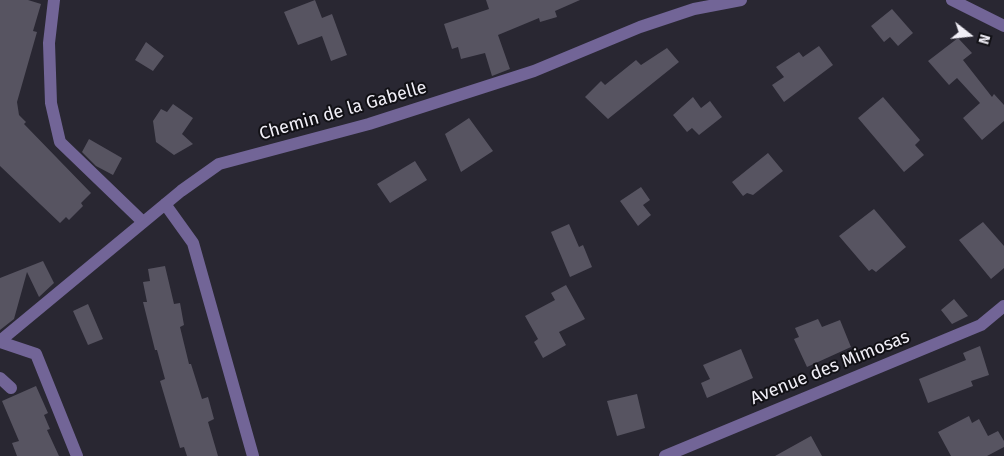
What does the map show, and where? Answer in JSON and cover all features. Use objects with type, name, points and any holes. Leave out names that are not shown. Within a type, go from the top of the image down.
[{"type":"street","points":[[54,0],[49,43],[51,103],[60,142],[143,222]]},
{"type":"street","name":"Chemin de la Gabelle","points":[[0,341],[165,204],[220,164],[369,124],[534,71],[640,27],[694,9],[741,0]]},
{"type":"street","points":[[952,0],[1004,26]]},
{"type":"street","points":[[165,204],[193,243],[253,456]]},
{"type":"street","name":"Avenue des Mimosas","points":[[665,456],[981,325],[1004,306]]},
{"type":"street","points":[[0,341],[36,354],[77,456]]},
{"type":"street","points":[[0,378],[11,388]]},
{"type":"building","points":[[0,0],[28,0],[41,4],[33,31],[37,32],[17,102],[19,115],[26,122],[24,124],[91,193],[81,203],[83,206],[69,220],[66,217],[60,223],[0,166]]},
{"type":"building","points":[[315,0],[322,18],[332,14],[347,55],[331,61],[322,36],[298,45],[284,12]]},
{"type":"building","points":[[486,0],[580,0],[555,11],[557,17],[540,22],[539,18],[498,35],[510,69],[492,76],[485,53],[461,59],[458,47],[452,49],[444,24],[489,9]]},
{"type":"building","points":[[892,9],[913,33],[898,46],[890,37],[884,42],[871,26]]},
{"type":"building","points":[[958,38],[972,53],[963,60],[992,97],[994,94],[1004,105],[1004,121],[982,140],[963,118],[980,103],[957,78],[949,85],[928,61]]},
{"type":"building","points":[[146,42],[164,56],[153,71],[135,60]]},
{"type":"building","points":[[819,46],[833,65],[784,102],[772,85],[784,77],[776,67],[799,52],[803,57]]},
{"type":"building","points":[[667,48],[679,62],[608,119],[585,97],[601,81],[605,85],[636,60],[641,65]]},
{"type":"building","points":[[693,97],[701,108],[710,101],[722,117],[699,135],[692,128],[687,132],[673,115]]},
{"type":"building","points":[[883,97],[920,140],[915,145],[924,155],[904,172],[858,118]]},
{"type":"building","points":[[173,104],[193,118],[182,134],[193,144],[174,155],[156,142],[153,121],[161,109],[167,112]]},
{"type":"building","points":[[469,118],[493,151],[461,172],[445,134]]},
{"type":"building","points":[[89,139],[122,158],[113,175],[96,166],[82,152]]},
{"type":"building","points":[[768,153],[783,171],[753,195],[747,193],[743,196],[732,182]]},
{"type":"building","points":[[415,161],[427,180],[390,203],[377,184]]},
{"type":"building","points":[[641,187],[650,200],[643,205],[651,215],[638,226],[620,201]]},
{"type":"building","points":[[874,209],[906,247],[876,272],[872,269],[869,271],[839,236]]},
{"type":"building","points":[[983,222],[1004,246],[1004,268],[991,279],[959,240]]},
{"type":"building","points":[[569,224],[579,247],[583,245],[592,267],[570,277],[551,232]]},
{"type":"building","points":[[43,261],[54,283],[39,297],[27,272],[14,319],[0,330],[0,278]]},
{"type":"building","points":[[165,266],[174,304],[180,303],[184,325],[180,327],[189,364],[191,364],[202,399],[208,397],[214,419],[208,422],[218,456],[187,456],[184,447],[180,448],[160,381],[165,379],[157,350],[155,350],[143,302],[147,302],[143,282],[150,281],[148,269]]},
{"type":"building","points":[[566,285],[585,319],[559,332],[566,345],[543,358],[534,342],[538,339],[525,316],[555,300],[551,293]]},
{"type":"building","points":[[954,299],[968,316],[952,324],[941,310]]},
{"type":"building","points":[[88,304],[103,339],[88,345],[73,311]]},
{"type":"building","points":[[818,319],[822,327],[840,320],[851,347],[807,367],[794,339],[799,337],[795,328]]},
{"type":"building","points":[[980,346],[989,375],[971,381],[973,386],[928,403],[919,379],[966,360],[963,353]]},
{"type":"building","points":[[741,349],[753,378],[707,398],[701,383],[710,379],[703,365]]},
{"type":"building","points":[[36,386],[48,413],[44,415],[50,429],[47,430],[59,456],[17,456],[12,443],[19,441],[2,401]]},
{"type":"building","points":[[637,394],[645,428],[617,436],[607,401]]},
{"type":"building","points":[[969,416],[972,423],[979,419],[988,436],[998,431],[1004,441],[1004,447],[987,456],[951,456],[938,432]]},
{"type":"building","points":[[811,436],[822,456],[775,456]]}]
